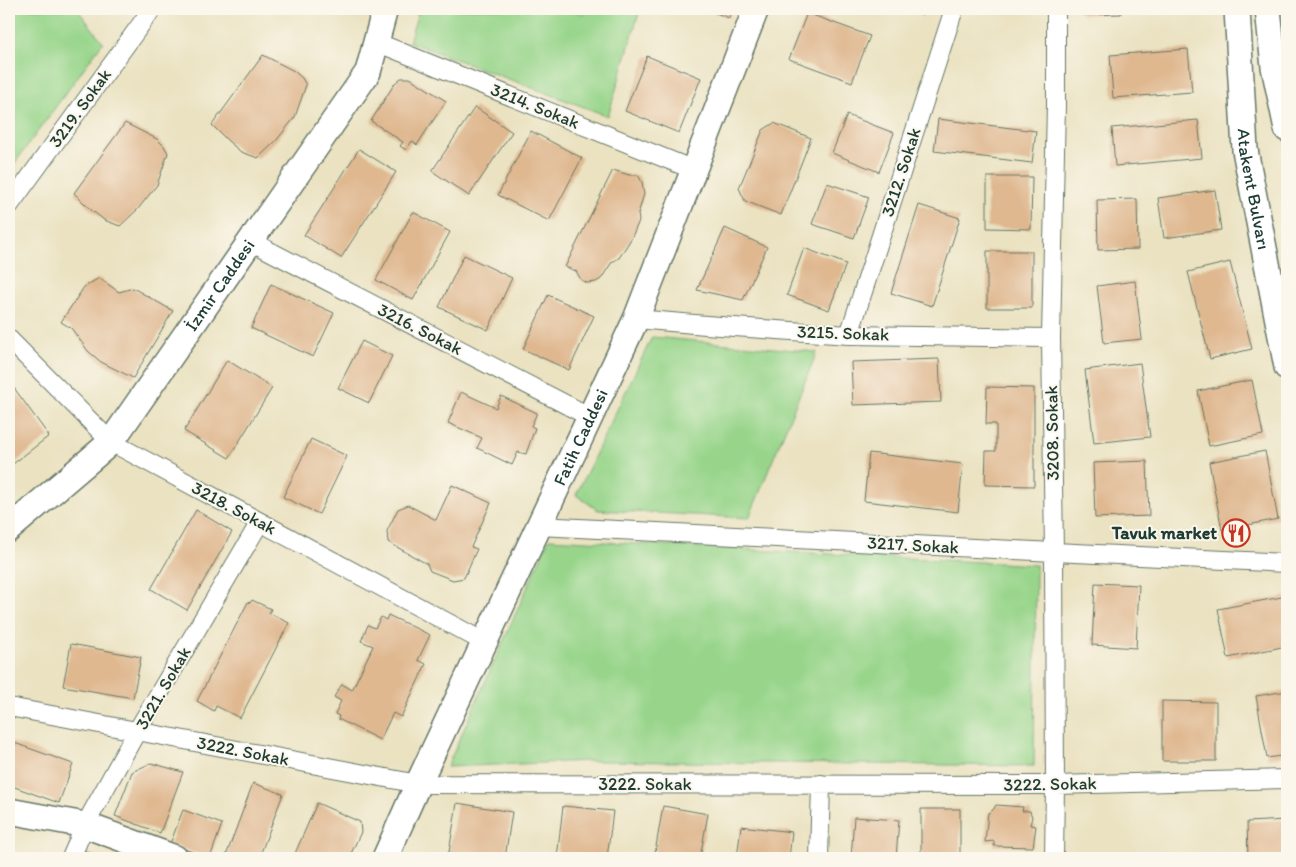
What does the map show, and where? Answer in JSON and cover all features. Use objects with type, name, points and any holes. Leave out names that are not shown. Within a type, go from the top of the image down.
[{"type":"street","name":"3219. Sokak","points":[[9,206],[152,9]]},
{"type":"street","name":"İzmir Caddesi","points":[[9,529],[111,442],[368,72],[386,9]]},
{"type":"street","name":"Fatih Caddesi","points":[[385,858],[636,319],[756,9]]},
{"type":"street","name":"3212. Sokak","points":[[849,335],[954,9]]},
{"type":"street","name":"3208. Sokak","points":[[1054,858],[1054,552],[1051,338],[1056,9]]},
{"type":"street","name":"Atakent Bulvarı","points":[[1237,9],[1245,150],[1287,367]]},
{"type":"street","points":[[1268,9],[1274,67],[1287,124]]},
{"type":"street","name":"3214. Sokak","points":[[376,42],[694,170]]},
{"type":"street","name":"3216. Sokak","points":[[250,241],[590,417]]},
{"type":"street","name":"3215. Sokak","points":[[636,319],[706,326],[849,335],[1051,338]]},
{"type":"street","name":"3218. Sokak","points":[[9,339],[111,442],[484,642]]},
{"type":"street","name":"3221. Sokak","points":[[71,858],[85,825],[137,732],[260,522]]},
{"type":"street","name":"3217. Sokak","points":[[539,526],[1287,563]]},
{"type":"street","name":"3222. Sokak","points":[[9,707],[418,784],[1055,785],[1287,779]]},
{"type":"street","points":[[819,858],[821,784]]},
{"type":"street","points":[[9,811],[85,825],[175,858]]},
{"type":"green space","points":[[9,9],[77,9],[103,42],[9,171]]},
{"type":"green space","points":[[419,9],[571,9],[585,15],[588,9],[631,9],[639,13],[608,116],[409,42]]},
{"type":"green space","points":[[652,337],[817,352],[749,518],[598,510],[576,495]]},
{"type":"green space","points":[[549,539],[1036,565],[1034,766],[590,761],[447,767]]},
{"type":"building","points":[[706,9],[732,9],[729,18]]},
{"type":"building","points":[[906,9],[925,9],[922,15]]},
{"type":"building","points":[[1082,9],[1121,9],[1121,14],[1082,15]]},
{"type":"building","points":[[807,13],[870,36],[852,82],[789,59]]},
{"type":"building","points":[[1188,49],[1192,92],[1113,98],[1110,55]]},
{"type":"building","points":[[263,55],[294,71],[302,78],[306,85],[295,117],[276,141],[258,158],[241,152],[212,125]]},
{"type":"building","points":[[647,56],[701,78],[679,133],[625,111]]},
{"type":"building","points":[[401,78],[410,78],[446,101],[417,145],[412,141],[406,150],[400,146],[403,142],[371,121],[395,83]]},
{"type":"building","points":[[475,107],[512,132],[469,196],[432,171]]},
{"type":"building","points":[[847,115],[894,133],[879,172],[832,153]]},
{"type":"building","points":[[938,119],[1036,131],[1032,163],[934,151]]},
{"type":"building","points":[[1198,120],[1202,158],[1115,166],[1112,128]]},
{"type":"building","points":[[125,123],[157,139],[168,153],[157,185],[138,209],[120,226],[104,220],[74,193]]},
{"type":"building","points":[[774,123],[811,138],[781,215],[745,201],[739,188],[763,130]]},
{"type":"building","points":[[531,131],[582,158],[549,221],[498,195]]},
{"type":"building","points":[[359,149],[396,172],[341,258],[304,235]]},
{"type":"building","points":[[613,170],[629,175],[638,175],[642,182],[644,194],[638,214],[639,221],[631,239],[619,258],[612,262],[601,279],[596,282],[587,283],[581,280],[576,271],[565,267]]},
{"type":"building","points":[[987,177],[1032,177],[1031,229],[987,228]]},
{"type":"building","points":[[827,183],[869,197],[854,238],[812,224]]},
{"type":"building","points":[[1215,190],[1221,230],[1164,238],[1158,198]]},
{"type":"building","points":[[1137,199],[1138,249],[1098,250],[1097,200]]},
{"type":"building","points":[[919,205],[960,218],[932,306],[891,293]]},
{"type":"building","points":[[413,212],[450,232],[413,300],[376,280]]},
{"type":"building","points":[[725,228],[767,247],[743,300],[697,290]]},
{"type":"building","points":[[804,248],[846,264],[829,310],[787,295]]},
{"type":"building","points":[[987,251],[1032,251],[1032,308],[987,308]]},
{"type":"building","points":[[464,255],[512,278],[488,330],[439,307]]},
{"type":"building","points":[[1230,262],[1252,349],[1210,359],[1188,272]]},
{"type":"building","points":[[99,278],[119,292],[133,288],[173,311],[133,378],[101,362],[88,351],[71,328],[61,322],[84,287]]},
{"type":"building","points":[[1135,281],[1142,339],[1104,343],[1097,286]]},
{"type":"building","points":[[271,284],[334,313],[313,357],[251,328]]},
{"type":"building","points":[[548,295],[594,316],[569,370],[523,349]]},
{"type":"building","points":[[362,341],[392,356],[369,403],[338,388]]},
{"type":"building","points":[[939,359],[941,402],[853,405],[851,362]]},
{"type":"building","points":[[227,360],[272,388],[229,458],[184,431]]},
{"type":"building","points":[[1140,363],[1150,437],[1094,443],[1085,370]]},
{"type":"building","points":[[1252,380],[1263,435],[1209,446],[1198,391]]},
{"type":"building","points":[[9,381],[49,436],[9,467]]},
{"type":"building","points":[[987,387],[1034,388],[1034,486],[985,485],[986,451],[996,451],[996,424],[986,424]]},
{"type":"building","points":[[461,392],[496,408],[501,396],[537,413],[531,426],[535,428],[526,454],[518,452],[512,465],[477,448],[482,438],[448,423]]},
{"type":"building","points":[[311,439],[347,456],[319,514],[283,497]]},
{"type":"building","points":[[1265,451],[1278,519],[1222,530],[1209,462]]},
{"type":"building","points":[[869,453],[963,464],[958,512],[864,501]]},
{"type":"building","points":[[1147,461],[1149,516],[1095,518],[1093,463]]},
{"type":"building","points":[[452,485],[491,503],[471,547],[477,549],[464,578],[453,580],[430,571],[427,564],[388,542],[387,531],[398,509],[408,505],[436,520]]},
{"type":"building","points":[[196,510],[232,532],[187,610],[151,589]]},
{"type":"building","points":[[1095,583],[1139,585],[1136,648],[1092,645]]},
{"type":"building","points":[[1287,596],[1287,646],[1228,658],[1218,609]]},
{"type":"building","points":[[252,600],[271,609],[269,613],[289,623],[240,718],[216,706],[214,711],[197,701],[248,602],[250,603]]},
{"type":"building","points":[[388,615],[430,635],[418,660],[426,664],[401,717],[393,713],[380,740],[338,719],[339,716],[335,714],[341,701],[334,697],[342,684],[352,690],[373,646],[361,641],[368,625],[375,628],[381,617],[386,620]]},
{"type":"building","points":[[71,644],[141,657],[133,698],[63,686]]},
{"type":"building","points":[[1287,691],[1287,755],[1267,758],[1256,696]]},
{"type":"building","points":[[1162,701],[1216,702],[1216,761],[1162,761]]},
{"type":"building","points":[[9,741],[73,764],[59,803],[9,785]]},
{"type":"building","points":[[151,763],[183,772],[160,833],[115,816],[132,772]]},
{"type":"building","points":[[253,783],[283,794],[259,858],[233,858],[226,856]]},
{"type":"building","points":[[317,803],[360,822],[361,832],[349,858],[293,858]]},
{"type":"building","points":[[457,803],[512,812],[505,858],[448,858]]},
{"type":"building","points":[[996,805],[1023,807],[1022,811],[1030,811],[1032,817],[1030,825],[1036,826],[1033,847],[994,846],[994,841],[985,842],[988,813]]},
{"type":"building","points":[[563,806],[613,811],[607,858],[557,858]]},
{"type":"building","points":[[663,806],[708,814],[700,858],[654,858]]},
{"type":"building","points":[[921,809],[960,809],[960,856],[921,856]]},
{"type":"building","points":[[183,810],[222,824],[210,858],[170,844]]},
{"type":"building","points":[[854,817],[899,820],[896,858],[851,858]]},
{"type":"building","points":[[1287,820],[1287,858],[1248,858],[1247,822]]},
{"type":"building","points":[[741,826],[792,832],[789,858],[737,858]]},
{"type":"building","points":[[83,850],[101,858],[79,858]]},
{"type":"place","name":"Tavuk market","points":[[1236,533]]}]
